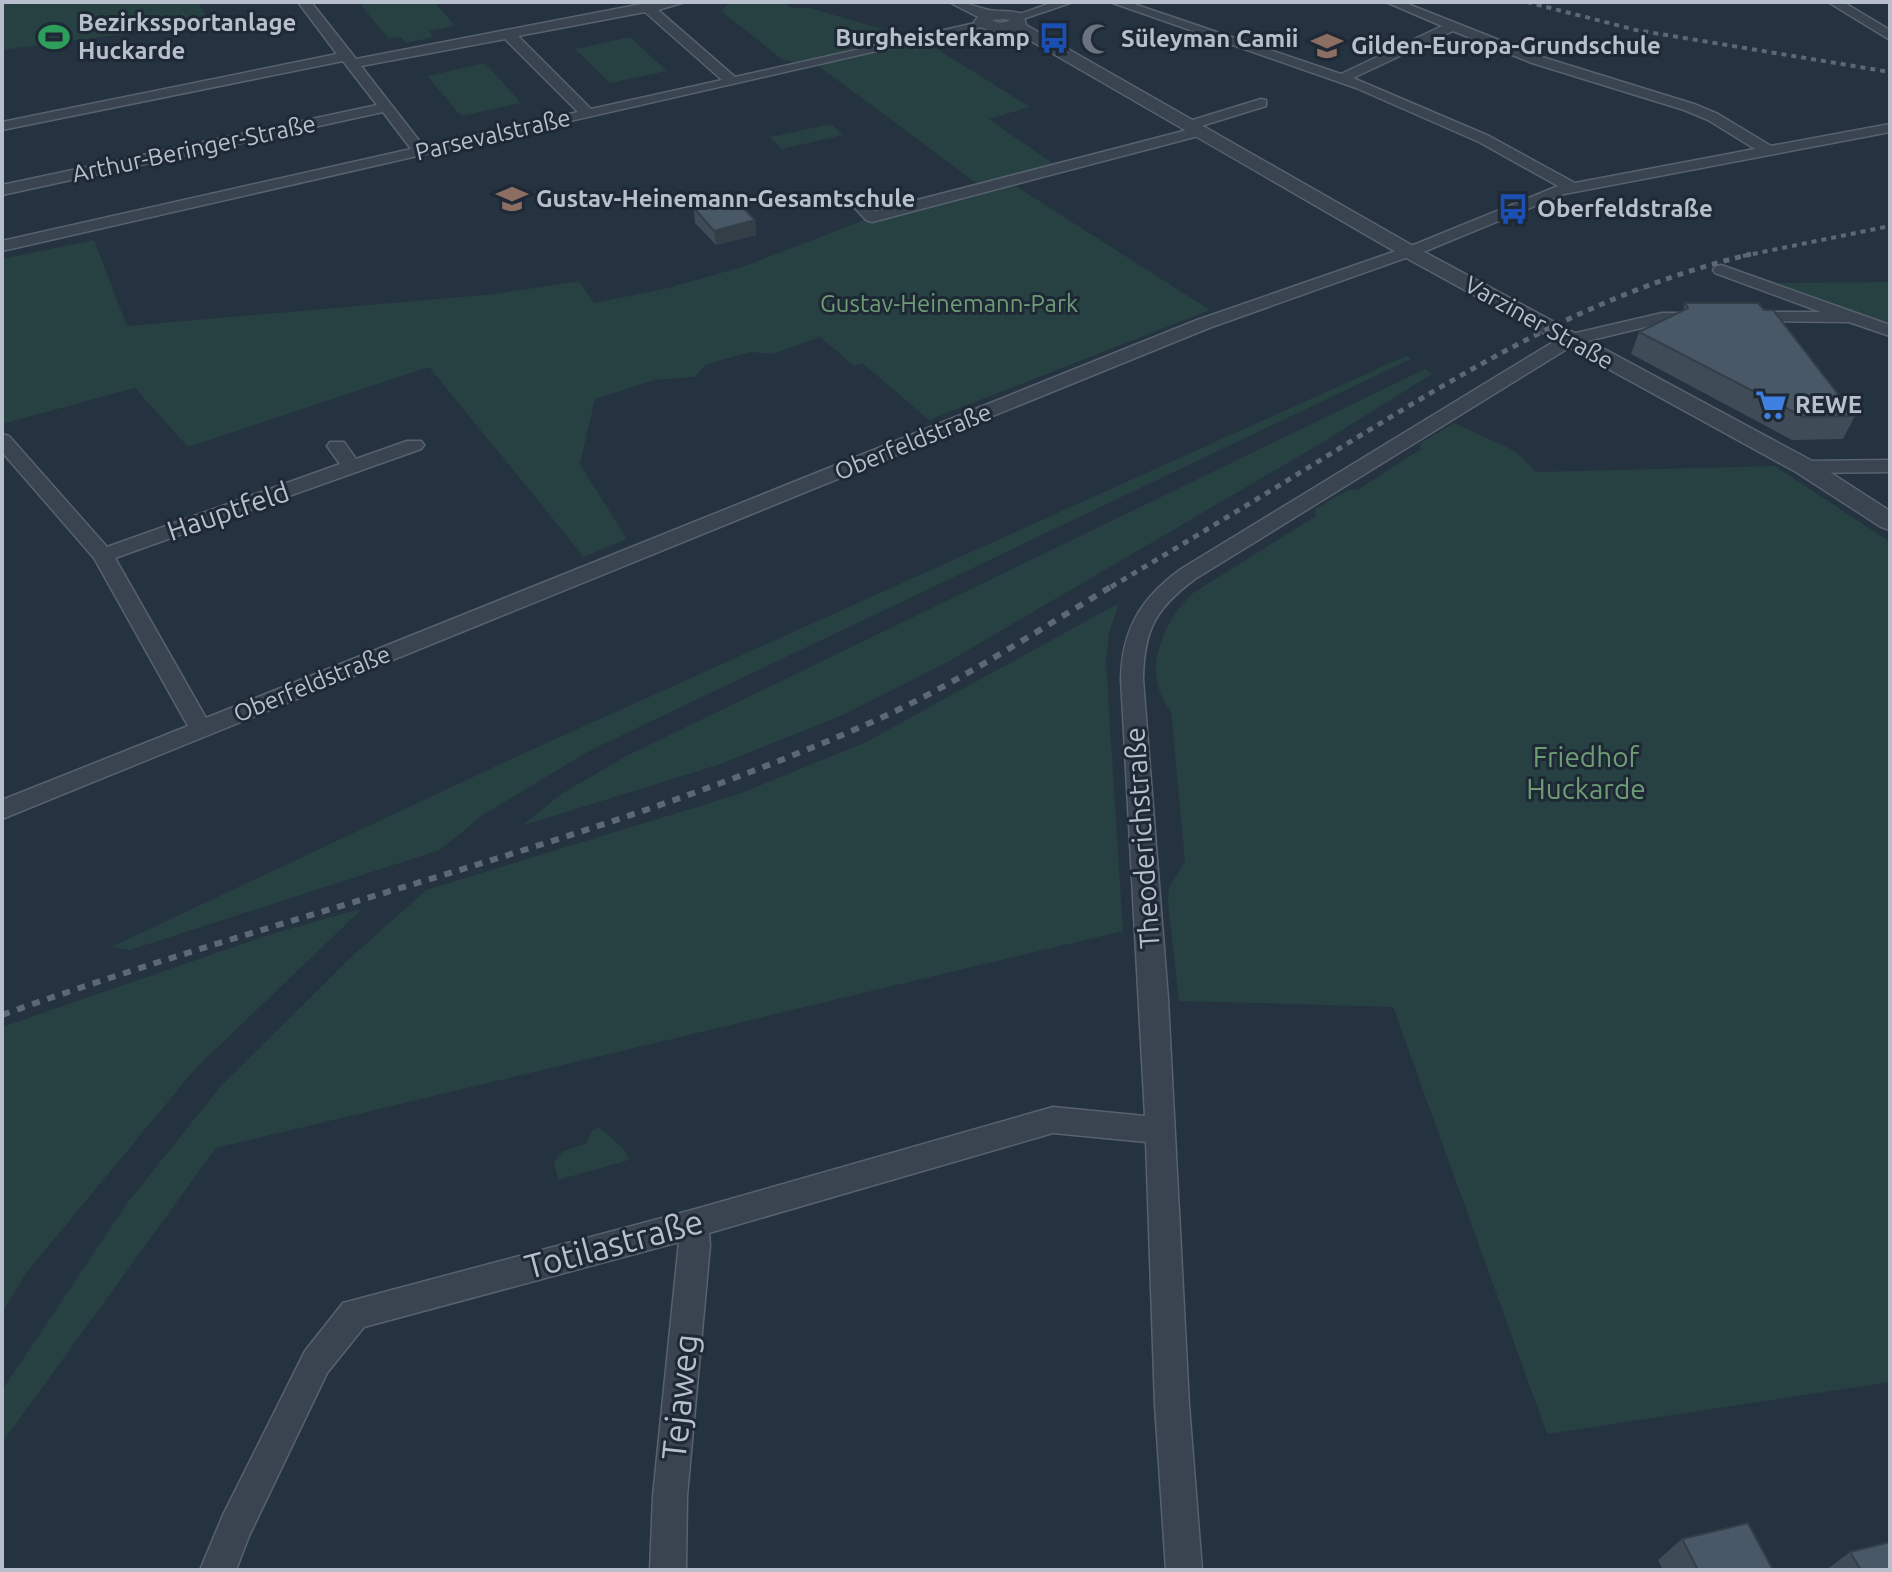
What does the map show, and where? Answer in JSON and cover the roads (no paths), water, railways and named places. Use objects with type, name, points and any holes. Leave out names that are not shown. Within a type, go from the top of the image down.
[{"type":"street","points":[[304,2],[421,152]]},
{"type":"street","points":[[2,126],[349,60],[679,2]]},
{"type":"street","points":[[957,2],[998,28],[1067,2]]},
{"type":"street","points":[[1116,2],[1342,78],[1484,139],[1570,186]]},
{"type":"street","points":[[1392,2],[1537,60],[1701,112],[1767,150]]},
{"type":"street","points":[[1834,2],[1890,36]]},
{"type":"street","points":[[647,7],[730,80]]},
{"type":"street","points":[[548,25],[558,13]]},
{"type":"street","name":"Parsevalstraße","points":[[2,246],[588,114],[986,20]]},
{"type":"street","name":"Varziner Straße","points":[[1016,21],[1408,251],[1805,467],[1890,466]]},
{"type":"street","points":[[1342,78],[1453,26]]},
{"type":"street","points":[[507,33],[588,114]]},
{"type":"street","points":[[872,217],[1196,128],[1261,103]]},
{"type":"street","name":"Arthur-Beringer-Straße","points":[[2,190],[387,107]]},
{"type":"street","name":"Oberfeldstraße","points":[[2,810],[1203,324],[1408,251],[1570,186],[1890,128]]},
{"type":"street","points":[[1721,270],[1890,331]]},
{"type":"street","name":"Theoderichstraße","points":[[1184,1570],[1158,1130],[1154,999],[1131,665],[1134,638],[1147,612],[1157,598],[1188,574],[1569,340],[1662,318],[1852,317]]},
{"type":"street","name":"Hauptfeld","points":[[103,555],[414,445]]},
{"type":"street","points":[[337,446],[352,467]]},
{"type":"street","points":[[6,451],[103,555],[201,729]]},
{"type":"street","points":[[1805,467],[1890,522]]},
{"type":"street","name":"Totilastraße","points":[[218,1570],[235,1527],[316,1362],[354,1314],[692,1224],[1053,1120],[1158,1130]]},
{"type":"street","name":"Tejaweg","points":[[668,1570],[670,1496],[695,1245],[692,1224]]},
{"type":"railway","points":[[1527,2],[1636,30],[1890,72]]},
{"type":"railway","points":[[1746,255],[1890,226]]},
{"type":"railway","points":[[1746,255],[1751,254]]},
{"type":"railway","points":[[1111,587],[1488,360],[1588,310],[1694,270],[1746,255]]},
{"type":"railway","points":[[2,1015],[220,943],[550,842],[766,766],[872,722],[935,691],[1114,585]]},
{"type":"place","name":"Bezirkssportanlage Huckarde","points":[[54,37]]},
{"type":"place","name":"Burgheisterkamp","points":[[1054,38]]},
{"type":"place","name":"Süleyman Camii","points":[[1097,39]]},
{"type":"place","name":"Gilden-Europa-Grundschule","points":[[1327,46]]},
{"type":"place","name":"Gustav-Heinemann-Gesamtschule","points":[[512,199]]},
{"type":"place","name":"Oberfeldstraße","points":[[1513,209]]},
{"type":"place","name":"REWE","points":[[1771,405]]},
{"type":"park label","name":"Gustav-Heinemann-Park","points":[[949,304]]},
{"type":"park label","name":"Friedhof Huckarde","points":[[1586,773]]}]
